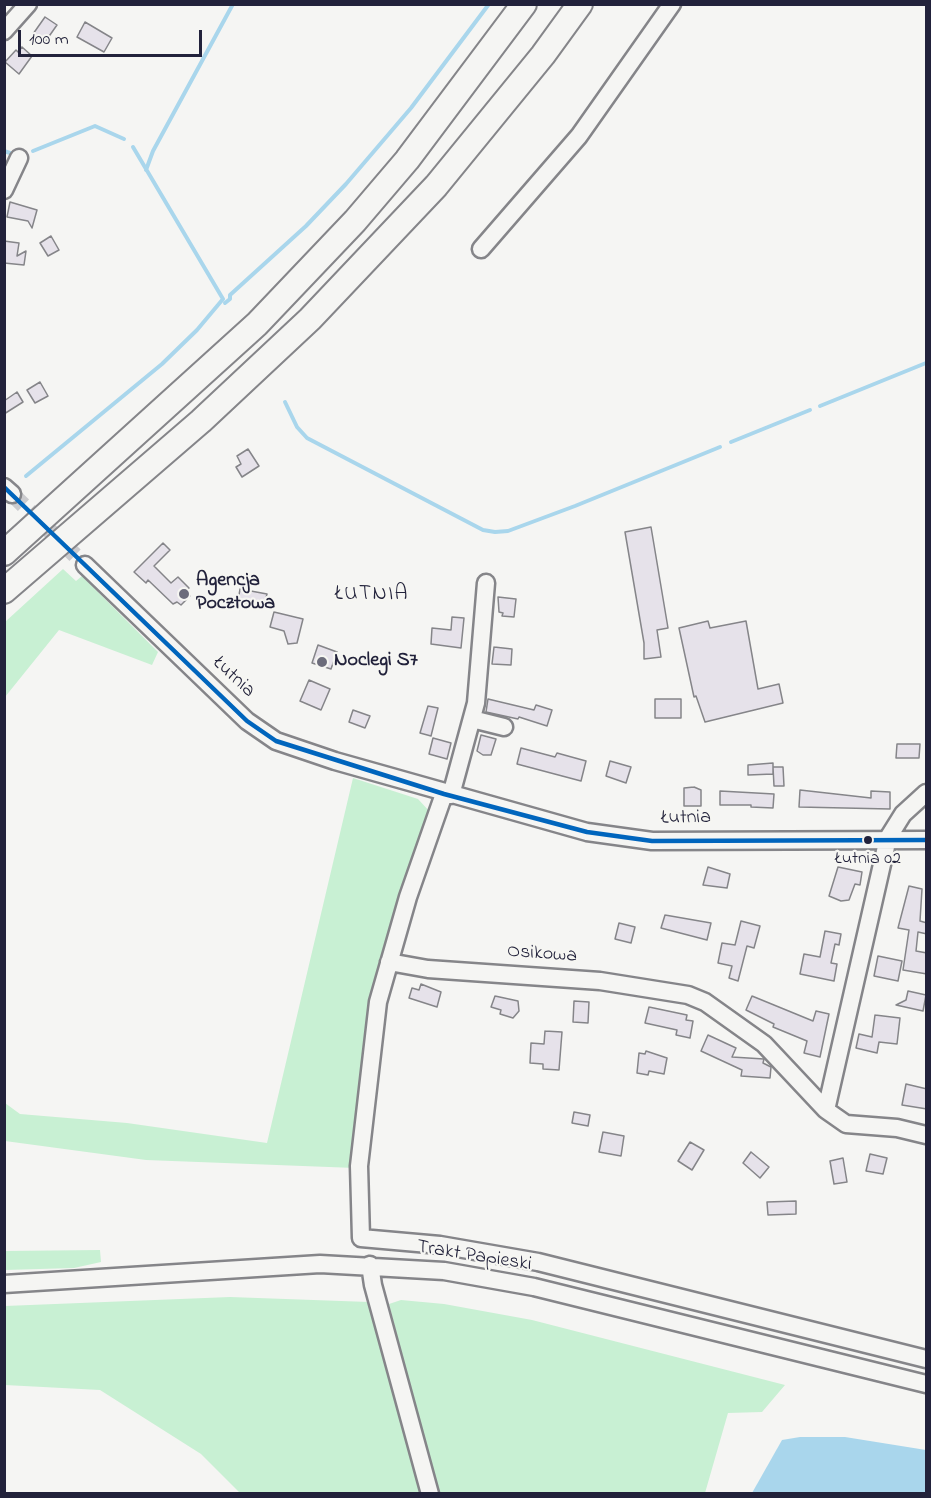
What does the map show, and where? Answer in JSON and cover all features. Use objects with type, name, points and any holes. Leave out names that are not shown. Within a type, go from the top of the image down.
[{"type":"highway","points":[[4,553],[257,324],[355,221],[471,79],[524,4]]},
{"type":"highway","points":[[4,591],[201,421],[310,319],[458,161],[580,4]]},
{"type":"street","points":[[4,31],[28,4]]},
{"type":"street","points":[[481,249],[505,232],[579,136],[672,4]]},
{"type":"street","points":[[4,190],[19,158]]},
{"type":"street","name":"Łutnia","points":[[85,565],[247,721],[276,741],[448,795],[587,832],[651,841],[888,838],[927,840]]},
{"type":"street","points":[[486,583],[472,719],[448,795],[408,897],[378,1002],[359,1166],[361,1238],[440,1245],[538,1262],[927,1359]]},
{"type":"street","points":[[472,719],[504,727]]},
{"type":"street","points":[[826,1110],[888,838],[903,814],[927,793]]},
{"type":"street","name":"Osikowa","points":[[389,962],[428,969],[600,981],[688,995],[705,1002],[764,1044],[826,1110],[846,1124],[897,1128],[927,1135]]},
{"type":"street","points":[[370,1265],[373,1285],[429,1494]]},
{"type":"street","name":"Trakt Papieski","points":[[4,1284],[270,1266],[370,1265],[444,1271],[534,1287],[927,1384]]},
{"type":"green space","points":[[63,569],[76,581],[82,576],[158,652],[152,665],[59,630],[5,697],[5,622]]},
{"type":"green space","points":[[353,778],[418,799],[431,813],[398,910],[355,1168],[146,1160],[5,1141],[5,1103],[20,1114],[127,1123],[267,1143]]},
{"type":"green space","points":[[100,1250],[101,1262],[74,1268],[5,1270],[5,1251]]},
{"type":"green space","points":[[230,1297],[369,1302],[420,1493],[240,1493],[201,1454],[100,1390],[5,1385],[5,1306]]},
{"type":"green space","points":[[401,1300],[444,1304],[532,1320],[785,1385],[762,1412],[728,1413],[705,1493],[438,1493],[389,1304]]},
{"type":"water","points":[[800,1437],[845,1437],[926,1450],[926,1493],[752,1493],[782,1440]]},
{"type":"building","points":[[45,17],[57,25],[45,42],[33,34]]},
{"type":"building","points":[[85,22],[112,38],[104,52],[77,37]]},
{"type":"building","points":[[22,47],[32,56],[19,74],[5,62]]},
{"type":"building","points":[[10,202],[37,210],[32,228],[28,221],[7,217]]},
{"type":"building","points":[[51,236],[59,250],[48,256],[40,243]]},
{"type":"building","points":[[4,241],[19,243],[17,256],[26,251],[24,265],[4,263]]},
{"type":"building","points":[[40,382],[48,396],[35,403],[27,390]]},
{"type":"building","points":[[17,392],[23,402],[4,414],[4,401]]},
{"type":"building","points":[[248,449],[259,466],[242,477],[236,467],[241,464],[237,456]]},
{"type":"building","points":[[651,527],[668,628],[657,630],[661,657],[644,659],[644,643],[625,532]]},
{"type":"building","points":[[163,543],[170,550],[154,566],[171,583],[178,577],[189,588],[186,591],[190,596],[181,605],[177,602],[173,604],[148,580],[146,583],[134,572]]},
{"type":"building","points":[[240,589],[267,594],[264,606],[238,601]]},
{"type":"building","points":[[498,597],[516,599],[514,617],[502,616],[503,613],[499,612]]},
{"type":"building","points":[[274,612],[303,619],[297,643],[288,644],[284,631],[270,627]]},
{"type":"building","points":[[452,617],[464,618],[461,648],[431,644],[432,628],[451,630]]},
{"type":"building","points":[[708,621],[710,628],[746,621],[758,689],[779,684],[783,703],[705,722],[696,696],[694,697],[679,628]]},
{"type":"building","points":[[318,645],[337,652],[331,669],[312,663]]},
{"type":"building","points":[[494,647],[512,649],[511,665],[492,664]]},
{"type":"building","points":[[309,680],[330,689],[321,710],[300,701]]},
{"type":"building","points":[[488,699],[534,710],[536,705],[552,710],[547,726],[519,717],[518,719],[486,712]]},
{"type":"building","points":[[655,699],[681,699],[681,718],[655,718]]},
{"type":"building","points":[[428,706],[438,708],[431,736],[420,733]]},
{"type":"building","points":[[353,710],[370,716],[365,728],[349,722]]},
{"type":"building","points":[[481,735],[496,739],[491,755],[483,755],[477,751]]},
{"type":"building","points":[[433,738],[451,743],[447,759],[429,754]]},
{"type":"building","points":[[897,744],[920,744],[919,758],[896,758]]},
{"type":"building","points":[[521,748],[555,757],[557,753],[586,761],[581,781],[517,764]]},
{"type":"building","points":[[610,761],[631,767],[626,783],[606,776]]},
{"type":"building","points":[[773,763],[773,774],[748,775],[748,765]]},
{"type":"building","points":[[773,767],[783,767],[784,786],[774,786]]},
{"type":"building","points":[[694,787],[701,790],[701,806],[684,806],[684,788]]},
{"type":"building","points":[[800,790],[871,798],[871,791],[890,792],[890,809],[799,807]]},
{"type":"building","points":[[720,791],[774,794],[773,808],[720,805]]},
{"type":"building","points":[[708,867],[730,874],[727,888],[703,885]]},
{"type":"building","points":[[838,867],[862,872],[860,885],[855,884],[849,900],[841,901],[829,896]]},
{"type":"building","points":[[909,886],[922,889],[920,921],[927,923],[927,934],[918,932],[916,951],[927,953],[927,974],[903,970],[909,930],[898,928]]},
{"type":"building","points":[[665,915],[711,923],[707,940],[661,928]]},
{"type":"building","points":[[741,921],[760,926],[754,948],[747,946],[738,981],[729,978],[732,966],[718,963],[722,943],[735,945]]},
{"type":"building","points":[[619,923],[635,927],[631,943],[615,939]]},
{"type":"building","points":[[825,931],[841,934],[839,945],[835,944],[831,963],[837,964],[834,981],[800,974],[804,954],[820,957]]},
{"type":"building","points":[[878,956],[902,961],[898,981],[874,976]]},
{"type":"building","points":[[421,984],[441,992],[437,1007],[409,998],[412,988],[419,990]]},
{"type":"building","points":[[908,991],[926,995],[923,1011],[896,1005],[906,1000]]},
{"type":"building","points":[[495,996],[518,1001],[519,1011],[513,1018],[500,1014],[501,1010],[491,1007]]},
{"type":"building","points":[[752,996],[813,1021],[816,1011],[829,1014],[820,1057],[804,1053],[807,1041],[773,1027],[774,1024],[746,1010]]},
{"type":"building","points":[[574,1001],[589,1002],[588,1023],[573,1022]]},
{"type":"building","points":[[649,1007],[687,1015],[686,1020],[693,1021],[690,1038],[676,1035],[677,1030],[645,1023]]},
{"type":"building","points":[[875,1015],[900,1018],[897,1044],[879,1042],[877,1053],[856,1048],[859,1034],[872,1037]]},
{"type":"building","points":[[545,1031],[562,1032],[559,1070],[543,1069],[543,1064],[530,1063],[531,1043],[544,1044]]},
{"type":"building","points":[[708,1035],[736,1048],[732,1057],[764,1059],[763,1063],[771,1067],[770,1078],[741,1076],[742,1070],[701,1051]]},
{"type":"building","points":[[646,1051],[667,1058],[664,1074],[649,1071],[648,1075],[637,1073],[639,1053],[645,1054]]},
{"type":"building","points":[[906,1084],[927,1089],[927,1109],[902,1105]]},
{"type":"building","points":[[574,1112],[590,1115],[588,1126],[572,1123]]},
{"type":"building","points":[[603,1132],[624,1136],[621,1156],[599,1152]]},
{"type":"building","points":[[690,1142],[704,1150],[692,1170],[678,1161]]},
{"type":"building","points":[[751,1152],[769,1167],[760,1178],[743,1163]]},
{"type":"building","points":[[870,1154],[887,1158],[883,1174],[866,1171]]},
{"type":"building","points":[[843,1158],[847,1182],[834,1184],[830,1161]]},
{"type":"building","points":[[796,1201],[796,1214],[768,1215],[767,1202]]},
{"type":"waterway","points":[[146,170],[153,151],[233,4]]},
{"type":"waterway","points":[[225,303],[230,299],[230,295],[306,226],[346,184],[411,108],[489,4]]},
{"type":"waterway","points":[[33,151],[95,126],[124,139]]},
{"type":"waterway","points":[[133,147],[223,299]]},
{"type":"waterway","points":[[4,151],[10,153]]},
{"type":"waterway","points":[[26,476],[162,364],[197,330],[223,299]]},
{"type":"waterway","points":[[820,406],[926,363]]},
{"type":"waterway","points":[[285,402],[297,427],[307,438],[483,530],[495,532],[508,531],[575,506],[720,447]]},
{"type":"waterway","points":[[731,442],[810,410]]},
{"type":"tunnel","points":[[12,494],[85,565]]},
{"type":"transit line","points":[[4,487],[247,721],[276,741],[444,794],[587,832],[652,841],[926,840]]},
{"type":"place","name":"Agencja Pocztowa","points":[[184,594]]},
{"type":"place","name":"Noclegi S7","points":[[322,662]]},
{"type":"place","name":"Łutnia 02","points":[[868,840]]},
{"type":"district","name":"ŁUTNIA","points":[[372,596]]}]
